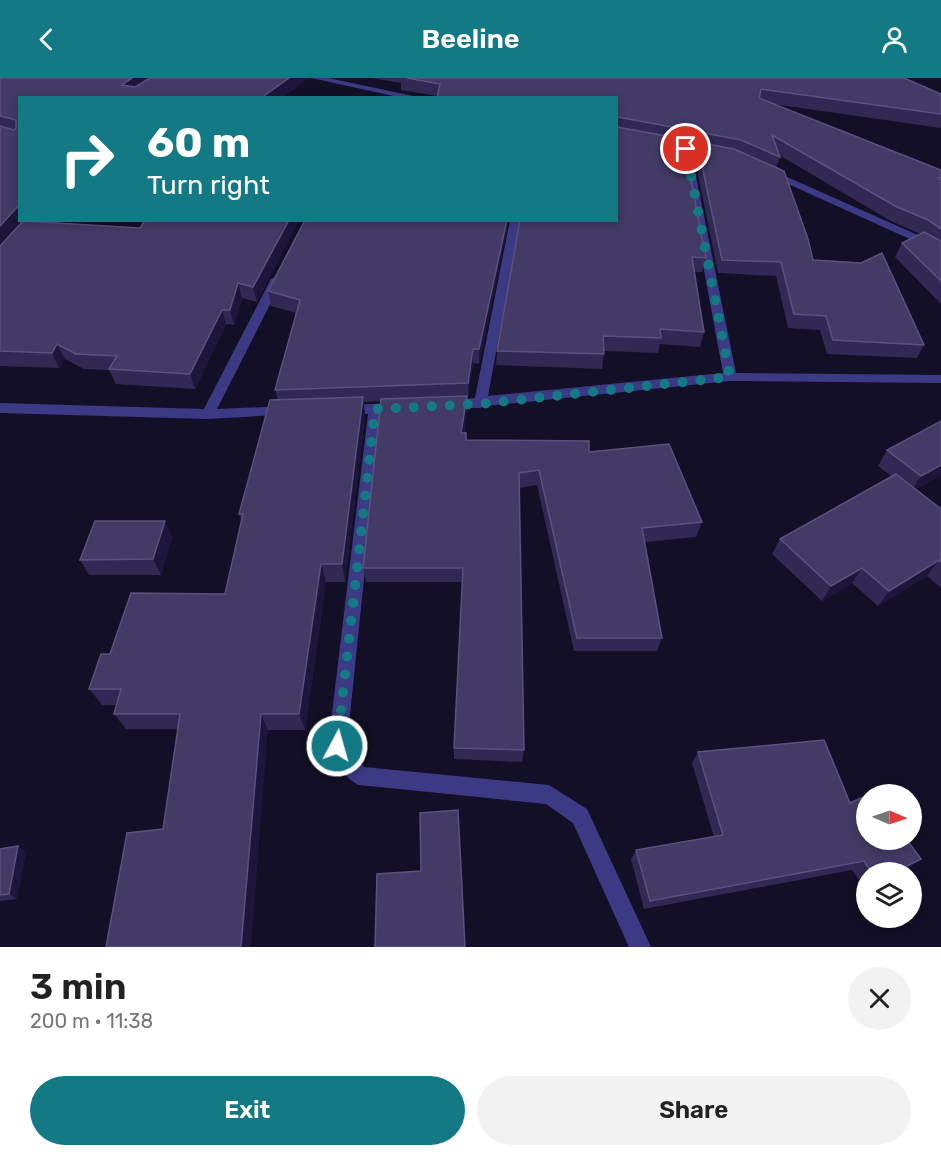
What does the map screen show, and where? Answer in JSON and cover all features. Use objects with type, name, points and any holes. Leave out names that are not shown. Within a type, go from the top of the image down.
[{"type":"street","points":[[315,78],[332,79],[410,96]]},
{"type":"street","points":[[651,142],[724,156]]},
{"type":"street","points":[[686,149],[730,377]]},
{"type":"street","points":[[755,167],[916,238],[941,256]]},
{"type":"street","points":[[480,404],[515,222]]},
{"type":"street","points":[[208,414],[281,271]]},
{"type":"street","points":[[434,406],[480,404],[730,377],[941,379]]},
{"type":"street","points":[[327,410],[410,407]]},
{"type":"street","points":[[0,408],[208,414],[304,411]]},
{"type":"street","points":[[375,409],[337,746],[359,776],[549,795],[580,816],[640,947]]},
{"type":"building","points":[[0,78],[132,78],[122,85],[135,87],[150,78],[289,78],[264,96],[18,96],[18,206],[0,226],[0,126],[14,130],[16,120],[0,116]]},
{"type":"building","points":[[407,78],[904,78],[941,94],[941,114],[761,89],[759,98],[941,170],[941,177],[938,178],[941,180],[941,229],[928,220],[895,206],[772,135],[780,157],[741,140],[618,117],[618,96],[437,96],[440,84]]},
{"type":"building","points":[[618,127],[683,139],[706,258],[692,257],[704,332],[660,329],[661,338],[603,336],[604,354],[497,351],[520,222],[618,222]]},
{"type":"building","points":[[697,142],[734,149],[784,171],[813,260],[861,263],[882,253],[924,345],[833,340],[826,316],[794,314],[781,262],[722,260]]},
{"type":"building","points":[[22,222],[140,228],[144,222],[288,222],[253,287],[238,283],[230,310],[222,310],[190,374],[109,369],[117,356],[76,354],[57,344],[52,353],[0,351],[0,246]]},
{"type":"building","points":[[304,222],[507,222],[479,349],[473,349],[468,383],[275,390],[300,300],[268,291]]},
{"type":"building","points":[[924,232],[941,241],[941,281],[902,243]]},
{"type":"building","points":[[467,396],[461,433],[466,433],[466,440],[589,441],[589,452],[669,444],[702,522],[642,528],[662,638],[577,638],[539,470],[519,473],[524,750],[454,748],[463,568],[363,568],[381,399]]},
{"type":"building","points":[[363,397],[342,564],[321,564],[299,714],[261,714],[241,947],[106,947],[127,833],[163,829],[180,714],[114,714],[121,689],[89,689],[101,654],[110,654],[131,593],[225,594],[243,514],[239,514],[270,400]]},
{"type":"building","points":[[941,421],[941,465],[921,476],[887,450]]},
{"type":"building","points":[[896,474],[941,509],[941,562],[939,560],[889,591],[862,568],[831,586],[780,539]]},
{"type":"building","points":[[95,521],[165,521],[153,559],[80,560]]},
{"type":"building","points":[[824,740],[850,803],[856,800],[856,850],[914,850],[921,859],[915,862],[856,862],[650,901],[636,850],[723,835],[698,752]]},
{"type":"building","points":[[458,810],[465,947],[375,947],[377,874],[421,871],[420,813]]},
{"type":"building","points":[[18,846],[9,894],[0,895],[0,849]]},
{"type":"route","points":[[337,746],[375,409],[480,404],[730,377],[686,149]]}]
